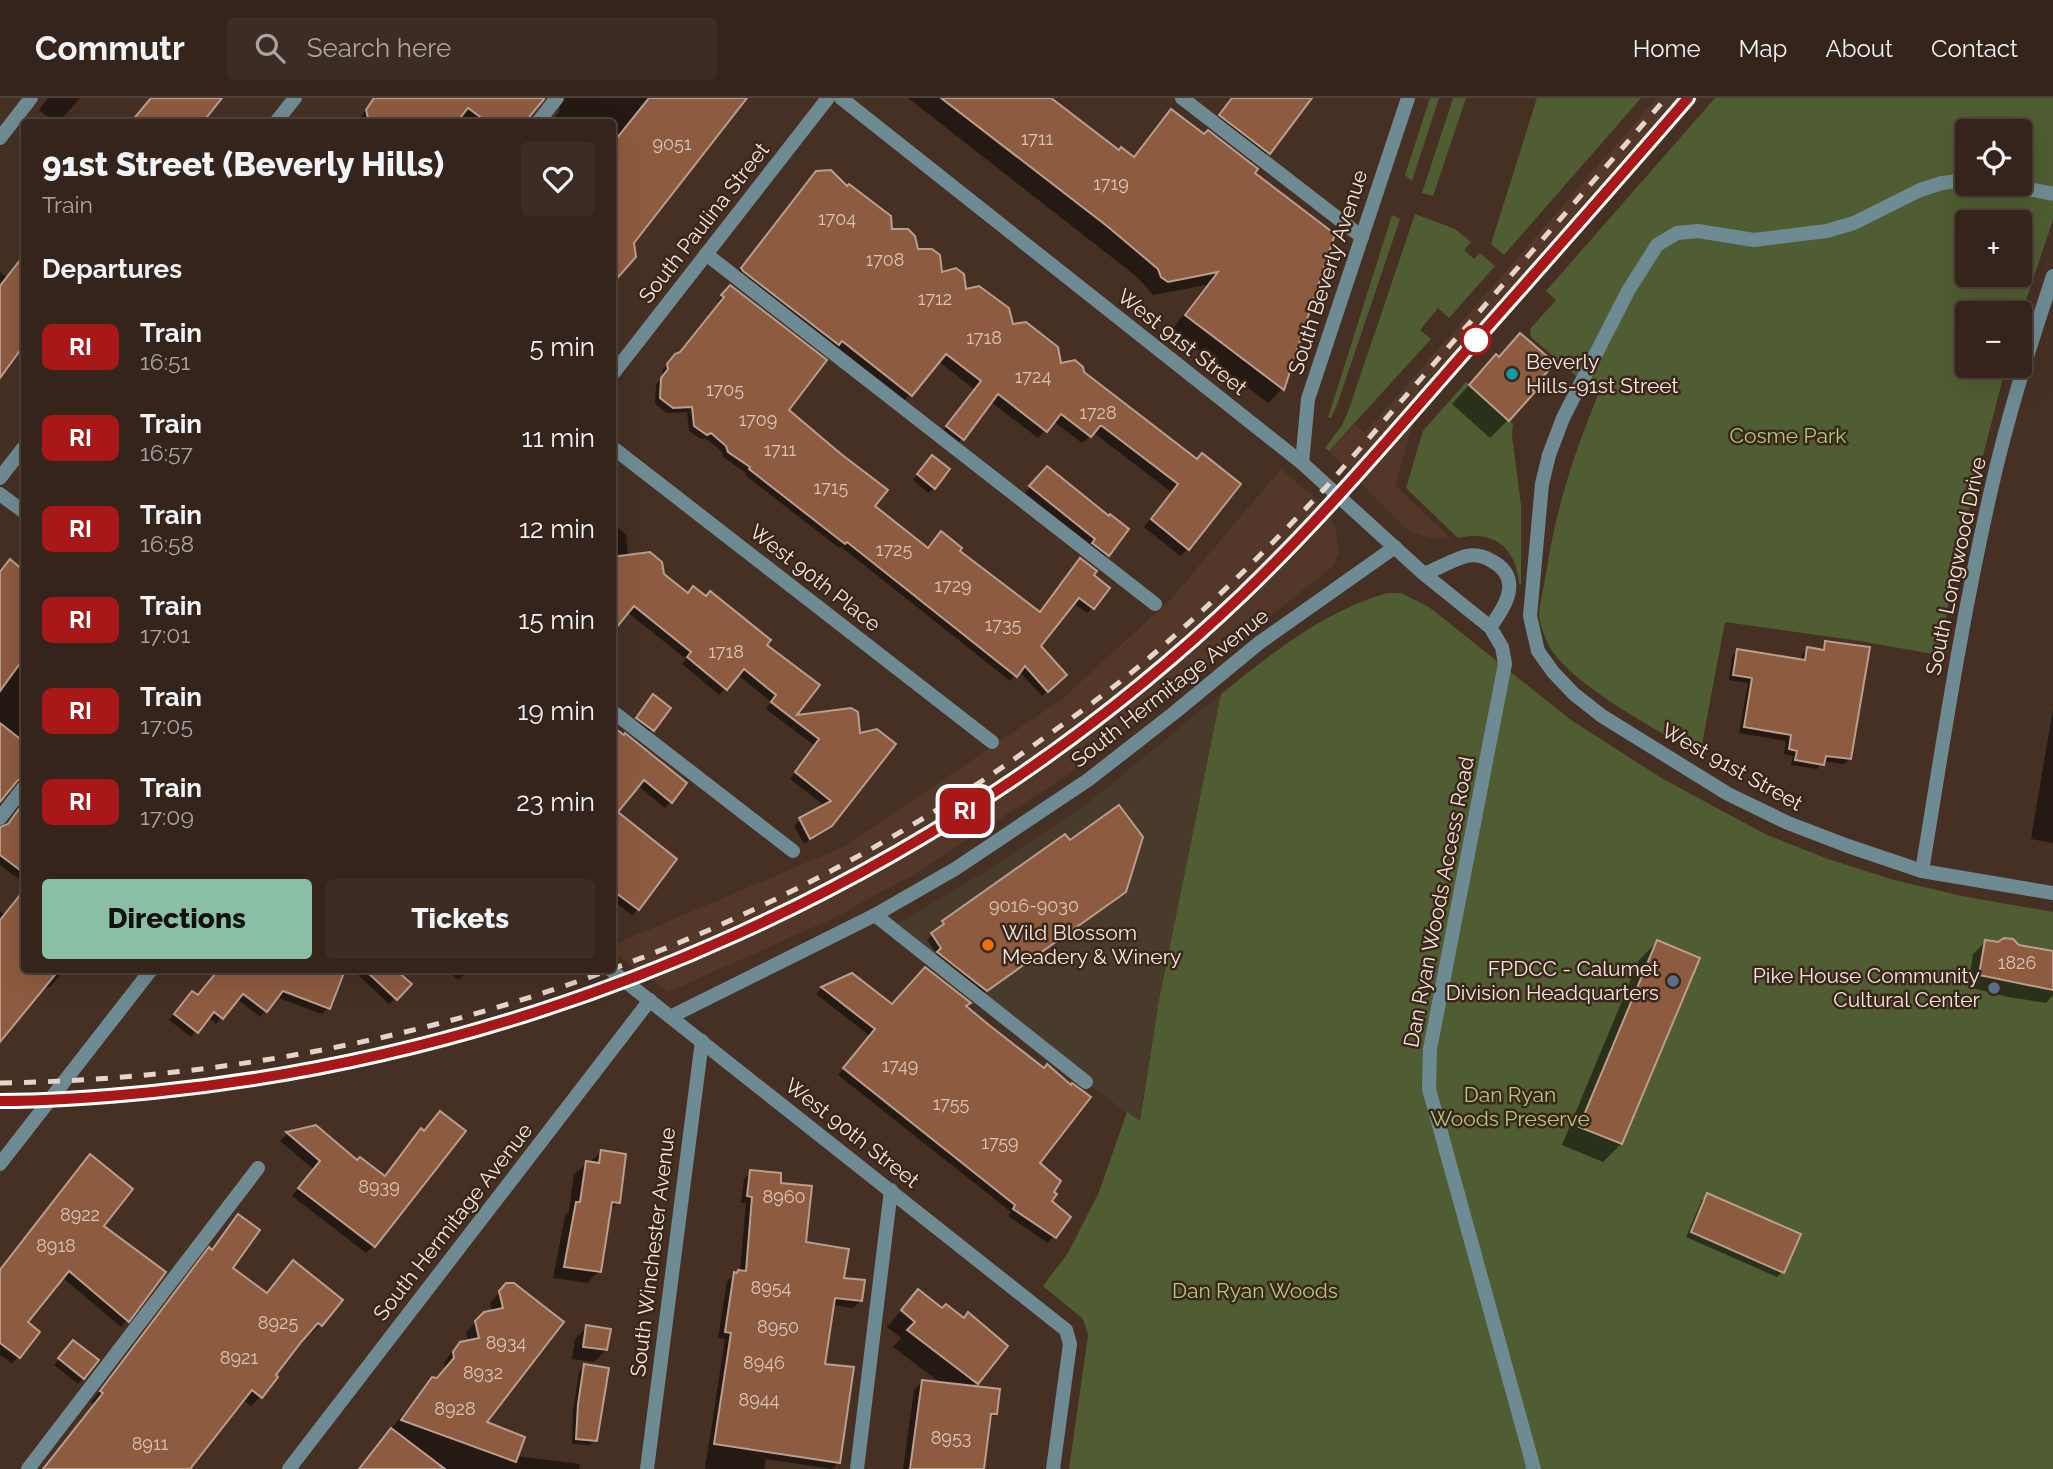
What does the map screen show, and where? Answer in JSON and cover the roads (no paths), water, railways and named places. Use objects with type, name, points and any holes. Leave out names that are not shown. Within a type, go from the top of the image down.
[{"type":"street","points":[[0,138],[31,98]]},
{"type":"street","points":[[278,119],[295,98]]},
{"type":"street","points":[[540,119],[557,98]]},
{"type":"street","name":"South Paulina Street","points":[[616,370],[828,98]]},
{"type":"street","name":"West 91st Street","points":[[841,98],[1302,463],[1424,575],[1490,626]]},
{"type":"street","points":[[1182,98],[1362,237]]},
{"type":"street","name":"South Beverly Avenue","points":[[1302,463],[1308,399],[1408,98]]},
{"type":"street","name":"West 91st Street","points":[[1955,181],[1920,190],[1854,223],[1827,232],[1754,240],[1698,231],[1677,233],[1657,245],[1628,291],[1563,418],[1549,455],[1542,484],[1530,616],[1538,652],[1574,694],[1602,716],[1728,794],[1788,824],[1922,871],[2053,892]]},
{"type":"street","points":[[2032,190],[2053,194]]},
{"type":"street","points":[[706,254],[1155,604]]},
{"type":"street","name":"South Longwood Drive","points":[[1922,871],[1964,615],[1992,486],[2031,343],[2053,276]]},
{"type":"street","name":"West 90th Place","points":[[616,450],[992,742]]},
{"type":"street","points":[[0,478],[21,451]]},
{"type":"street","points":[[0,494],[21,510]]},
{"type":"street","name":"South Hermitage Avenue","points":[[671,1016],[875,915],[955,869],[1059,801],[1174,713],[1259,643],[1395,547]]},
{"type":"street","points":[[1424,575],[1466,556],[1483,556],[1500,565],[1508,577],[1509,591],[1505,607],[1490,626]]},
{"type":"street","name":"Dan Ryan Woods Access Road","points":[[1490,626],[1502,647],[1505,664],[1430,1049],[1429,1089],[1534,1469]]},
{"type":"street","points":[[616,714],[793,851]]},
{"type":"street","points":[[0,818],[21,791]]},
{"type":"street","points":[[875,915],[1086,1082]]},
{"type":"street","points":[[0,1164],[149,973]]},
{"type":"street","name":"West 90th Street","points":[[615,973],[1066,1330],[1070,1344],[1053,1469]]},
{"type":"street","name":"South Hermitage Avenue","points":[[289,1469],[650,1000]]},
{"type":"street","name":"South Winchester Avenue","points":[[647,1469],[702,1041]]},
{"type":"street","points":[[28,1469],[258,1168]]},
{"type":"street","points":[[857,1469],[891,1190]]},
{"type":"railway","points":[[616,967],[677,944],[803,886],[924,818],[1041,740],[1136,669],[1241,574],[1328,485],[1666,98]]},
{"type":"railway","points":[[0,1101],[62,1099],[164,1090],[313,1069],[460,1035],[604,989],[744,931],[879,863],[1008,783],[1129,693],[1243,594],[1346,487],[1688,98]]},
{"type":"railway","points":[[0,1083],[140,1076],[278,1058],[414,1030],[547,992],[598,973]]},
{"type":"train","name":"RI","points":[[0,1101],[49,1101],[282,1076],[397,1051],[506,1022],[626,981],[717,944],[844,882],[914,843],[979,802],[1108,711],[1242,594],[1340,495],[1688,98]]},
{"type":"place","name":"Beverly Hills-91st Street","points":[[1512,374]]},
{"type":"place","name":"Wild Blossom Meadery & Winery","points":[[988,945]]},
{"type":"place","name":"FPDCC - Calumet Division Headquarters","points":[[1673,981]]},
{"type":"place","name":"Pike House Community Cultural Center","points":[[1994,988]]},
{"type":"park label","name":"Cosme Park","points":[[1788,436]]},
{"type":"park label","name":"Dan Ryan Woods Preserve","points":[[1510,1107]]},
{"type":"park label","name":"Dan Ryan Woods","points":[[1255,1291]]}]
